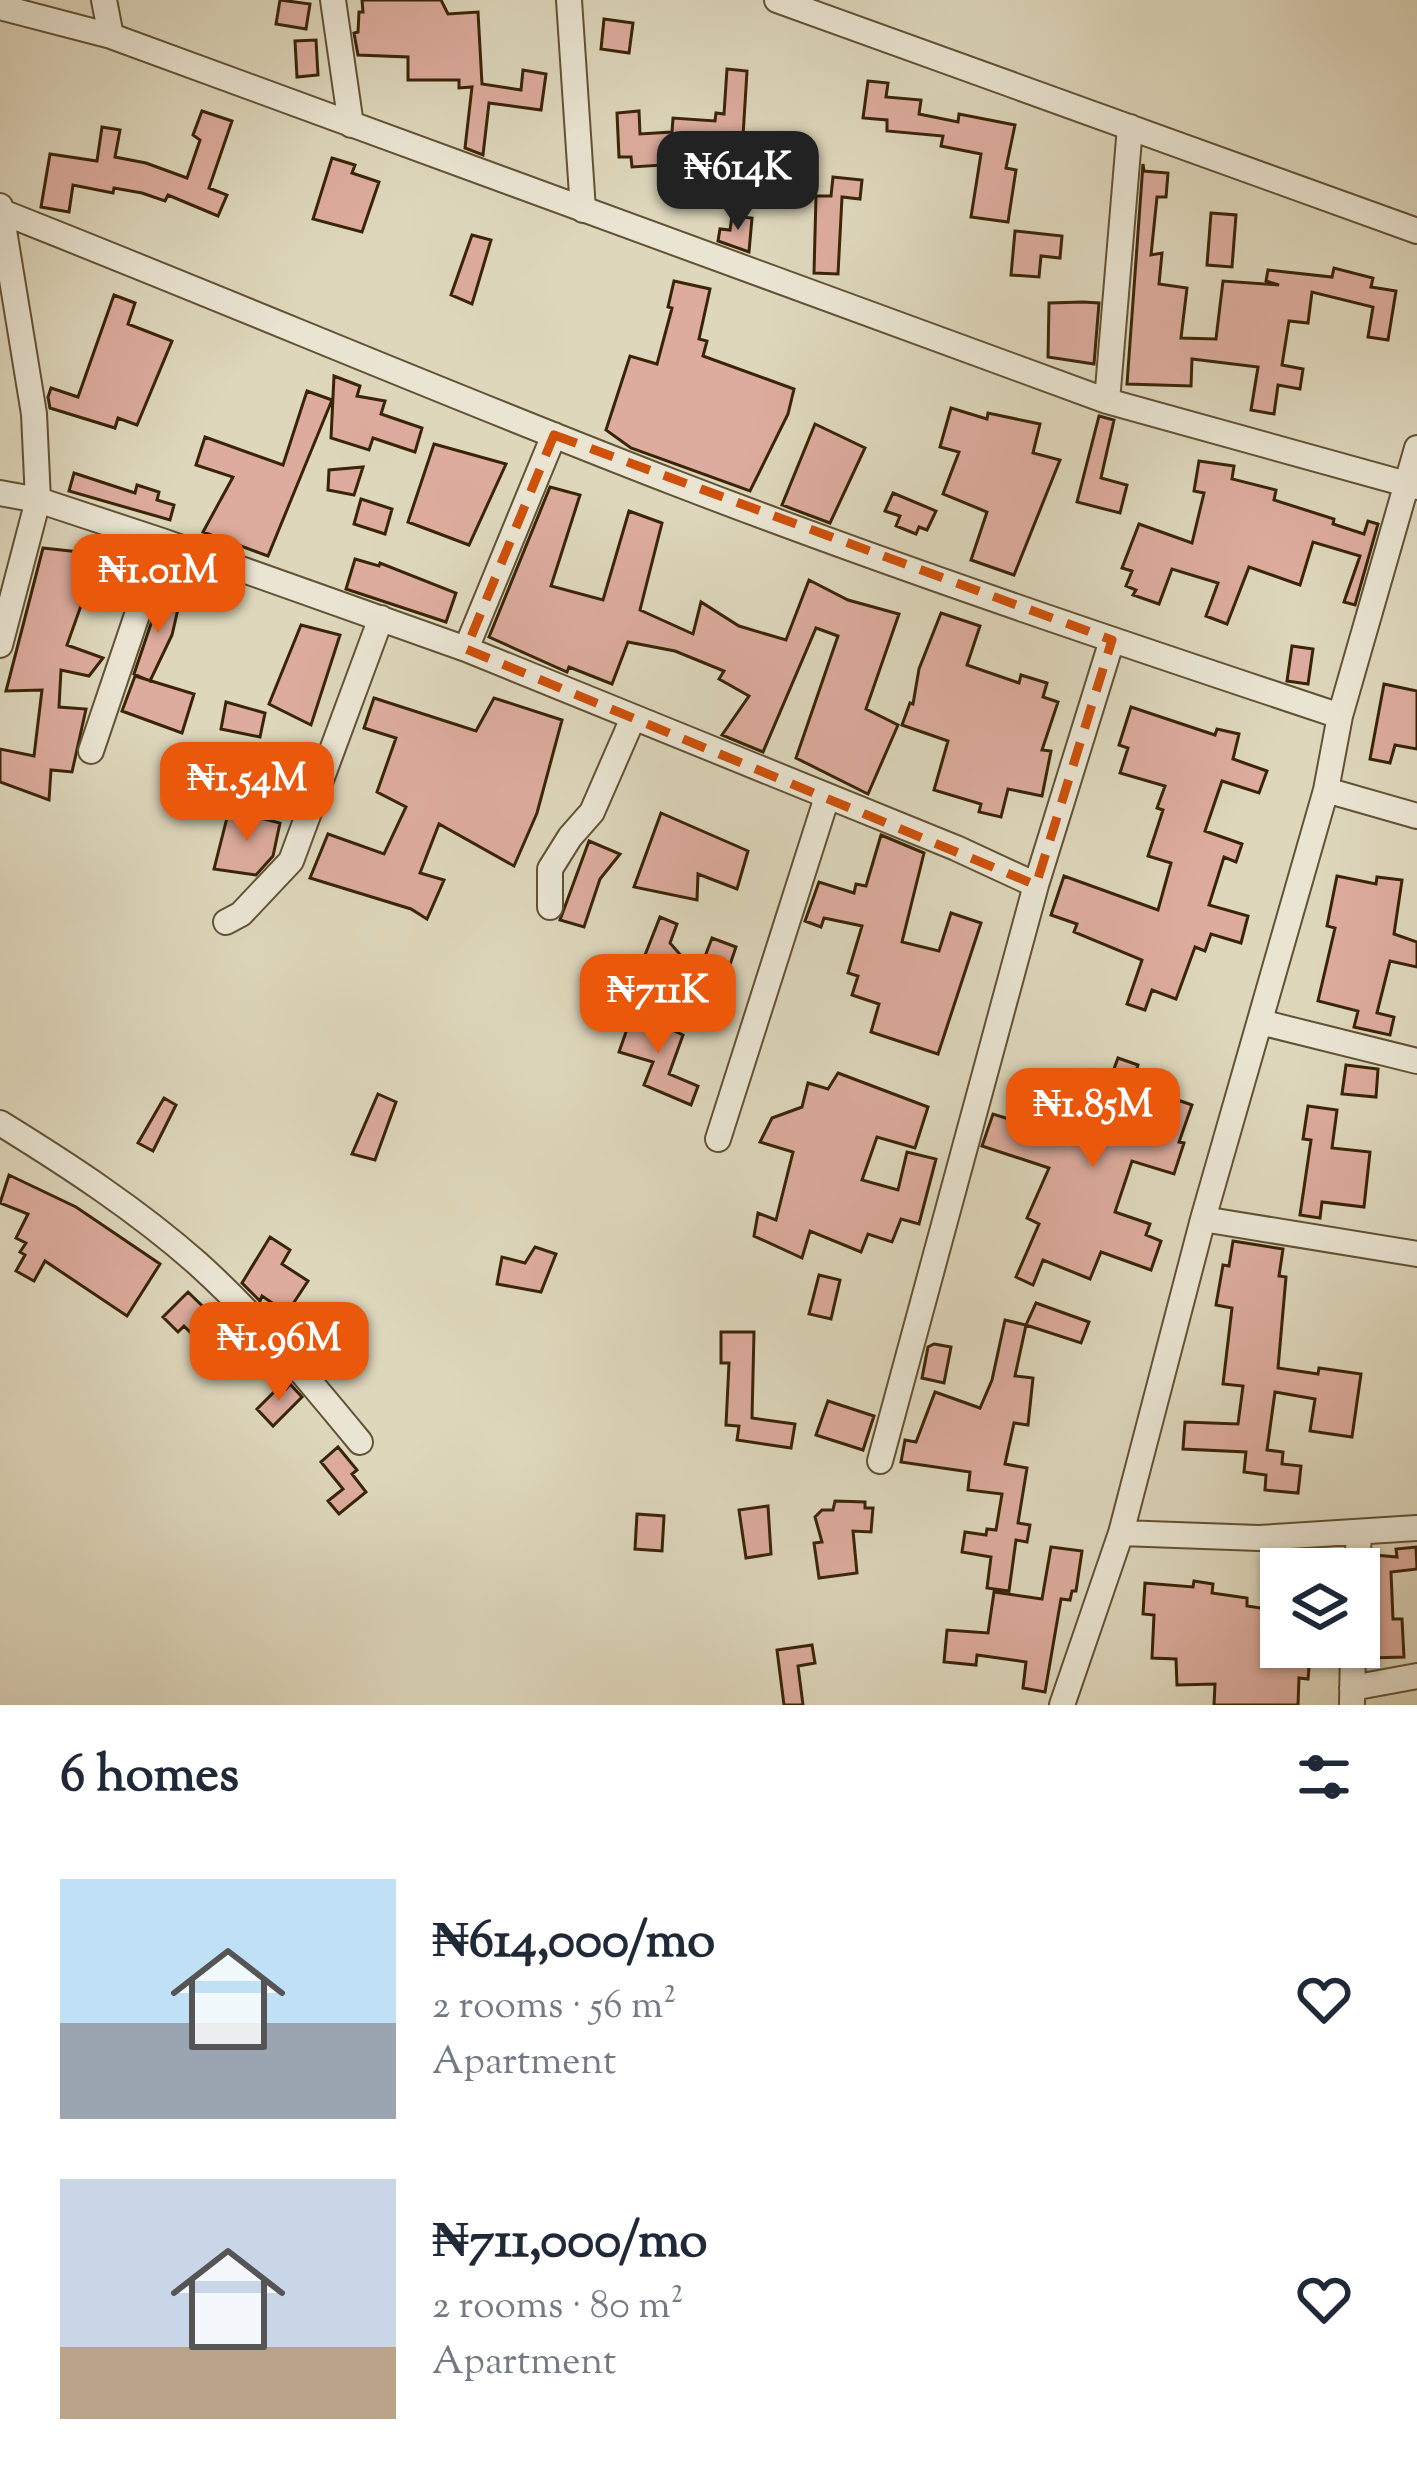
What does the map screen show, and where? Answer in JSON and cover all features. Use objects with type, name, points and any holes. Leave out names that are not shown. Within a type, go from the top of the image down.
[{"type":"street","points":[[104,0],[111,37]]},
{"type":"street","points":[[333,0],[351,125]]},
{"type":"street","points":[[569,0],[583,211]]},
{"type":"street","points":[[777,0],[1417,231]]},
{"type":"street","points":[[0,7],[111,37],[1107,400],[1412,486]]},
{"type":"street","points":[[1107,400],[1130,127]]},
{"type":"street","points":[[1,209],[382,369],[921,574],[1340,716]]},
{"type":"street","points":[[0,645],[38,500],[34,414],[1,209]]},
{"type":"street","points":[[466,649],[554,434]]},
{"type":"street","points":[[1062,1705],[1121,1533],[1203,1219],[1326,790],[1340,716],[1412,486],[1417,448]]},
{"type":"street","points":[[0,493],[38,500],[162,541],[466,649],[1036,885]]},
{"type":"street","points":[[91,751],[162,541]]},
{"type":"street","points":[[226,922],[254,901],[291,861],[381,618]]},
{"type":"street","points":[[880,1461],[1036,885],[1112,640]]},
{"type":"street","points":[[550,907],[550,869],[592,812],[633,718]]},
{"type":"street","points":[[1326,790],[1417,816]]},
{"type":"street","points":[[718,1139],[827,797]]},
{"type":"street","points":[[1260,1022],[1417,1061]]},
{"type":"street","points":[[0,1123],[83,1174],[197,1263],[290,1358],[360,1442]]},
{"type":"street","points":[[1203,1219],[1417,1254]]},
{"type":"street","points":[[1121,1533],[1259,1538],[1417,1528]]},
{"type":"street","points":[[1358,1548],[1359,1533]]},
{"type":"street","points":[[1352,1697],[1417,1676]]},
{"type":"highlighted area","points":[[554,435],[1112,640],[1036,885],[466,649]]},
{"type":"building","points":[[280,0],[310,4],[306,29],[276,24]]},
{"type":"building","points":[[362,0],[441,0],[448,14],[478,12],[482,84],[521,90],[523,70],[546,74],[541,110],[489,103],[483,155],[465,148],[472,87],[459,88],[459,80],[408,80],[408,57],[358,55],[354,33],[358,32],[359,12],[363,12]]},
{"type":"building","points":[[604,19],[633,23],[629,53],[601,49]]},
{"type":"building","points":[[316,40],[318,75],[297,77],[295,41]]},
{"type":"building","points":[[727,69],[747,71],[743,136],[734,135],[733,145],[705,143],[701,183],[661,180],[662,165],[632,167],[631,157],[619,157],[617,113],[639,111],[640,134],[672,132],[673,118],[715,121],[716,113],[724,114]]},
{"type":"building","points":[[868,81],[888,83],[886,97],[921,100],[919,114],[958,122],[959,114],[1015,125],[1006,168],[1016,170],[1008,222],[971,217],[981,154],[941,146],[943,136],[887,131],[887,120],[863,118]]},
{"type":"building","points":[[202,111],[232,121],[209,188],[227,195],[218,216],[168,195],[165,201],[114,188],[113,193],[73,185],[69,212],[41,207],[50,154],[97,161],[102,127],[120,130],[115,157],[187,178],[200,140],[193,135]]},
{"type":"building","points":[[332,158],[355,165],[352,173],[379,182],[362,232],[313,219]]},
{"type":"building","points":[[1143,164],[1144,171],[1168,173],[1166,197],[1157,197],[1151,255],[1162,253],[1159,284],[1187,288],[1181,338],[1216,339],[1223,281],[1279,285],[1266,281],[1268,270],[1332,277],[1334,268],[1373,278],[1371,287],[1396,291],[1388,340],[1368,337],[1373,307],[1312,292],[1308,323],[1289,321],[1282,365],[1303,369],[1300,389],[1278,385],[1274,414],[1251,410],[1258,367],[1192,359],[1191,386],[1127,384]]},
{"type":"building","points":[[833,177],[862,180],[860,199],[842,197],[838,274],[814,273],[816,196],[831,196]]},
{"type":"building","points":[[1211,213],[1236,215],[1232,267],[1207,265]]},
{"type":"building","points":[[732,216],[752,218],[749,252],[718,241],[720,229],[730,230]]},
{"type":"building","points":[[1015,231],[1062,236],[1060,258],[1041,256],[1039,277],[1011,275]]},
{"type":"building","points":[[472,235],[491,240],[472,304],[451,295]]},
{"type":"building","points":[[674,281],[710,289],[699,339],[707,341],[703,356],[794,389],[788,414],[750,491],[631,448],[606,430],[630,356],[657,364]]},
{"type":"building","points":[[114,295],[135,303],[128,324],[172,341],[137,425],[118,418],[115,428],[50,408],[48,397],[51,388],[78,397]]},
{"type":"building","points":[[1049,303],[1099,303],[1094,364],[1048,357]]},
{"type":"building","points":[[334,376],[360,386],[357,396],[385,401],[381,414],[422,428],[415,452],[373,438],[369,450],[331,438]]},
{"type":"building","points":[[307,391],[332,400],[268,556],[203,532],[233,477],[196,465],[205,437],[283,465]]},
{"type":"building","points":[[951,408],[987,419],[988,413],[1040,424],[1033,453],[1060,460],[1014,575],[971,560],[987,512],[943,494],[959,452],[940,447]]},
{"type":"building","points":[[1099,416],[1114,420],[1101,478],[1127,485],[1120,513],[1077,502]]},
{"type":"building","points":[[815,424],[865,448],[830,523],[782,505]]},
{"type":"building","points":[[434,444],[506,464],[469,545],[408,522]]},
{"type":"building","points":[[1199,461],[1234,466],[1232,479],[1276,490],[1274,500],[1334,519],[1333,524],[1364,534],[1368,521],[1378,524],[1355,605],[1344,602],[1360,556],[1313,542],[1300,585],[1249,567],[1227,624],[1206,616],[1218,583],[1172,569],[1159,604],[1133,595],[1136,590],[1126,586],[1132,571],[1122,568],[1139,524],[1192,543],[1204,493],[1194,491]]},
{"type":"building","points":[[363,467],[354,495],[328,490],[329,470]]},
{"type":"building","points":[[74,473],[135,493],[137,485],[159,492],[157,500],[174,505],[170,520],[69,491]]},
{"type":"building","points":[[550,487],[580,495],[551,586],[603,600],[629,511],[662,523],[640,610],[693,634],[701,602],[739,626],[786,640],[809,580],[848,600],[899,614],[866,709],[898,725],[868,794],[796,758],[838,636],[816,628],[763,752],[722,735],[749,696],[719,679],[724,671],[675,651],[628,642],[612,684],[569,667],[567,672],[489,637]]},
{"type":"building","points":[[893,493],[936,511],[927,530],[919,527],[916,534],[896,526],[900,516],[885,511]]},
{"type":"building","points":[[361,499],[392,509],[385,534],[354,524]]},
{"type":"building","points":[[43,548],[107,555],[87,601],[83,600],[67,645],[103,658],[89,676],[61,670],[59,707],[86,709],[72,772],[51,770],[49,800],[0,782],[0,749],[34,756],[42,690],[6,691]]},
{"type":"building","points":[[355,559],[380,563],[456,593],[446,622],[346,589]]},
{"type":"building","points":[[181,596],[172,635],[150,681],[134,674],[160,597]]},
{"type":"building","points":[[941,613],[980,626],[967,665],[1019,683],[1021,675],[1047,683],[1043,697],[1058,702],[1042,750],[1051,751],[1042,796],[1008,789],[1001,817],[979,812],[981,804],[934,790],[948,741],[902,725]]},
{"type":"building","points":[[301,625],[340,635],[311,725],[269,704]]},
{"type":"building","points":[[1292,646],[1313,649],[1308,684],[1287,681]]},
{"type":"building","points":[[135,676],[194,694],[182,733],[122,711]]},
{"type":"building","points":[[1384,684],[1417,691],[1417,749],[1395,745],[1390,763],[1370,759]]},
{"type":"building","points":[[374,698],[476,731],[494,698],[562,720],[537,813],[514,866],[439,824],[420,873],[444,880],[427,919],[411,909],[310,878],[328,834],[384,854],[406,807],[377,792],[396,738],[364,728]]},
{"type":"building","points":[[226,702],[265,713],[260,737],[221,729]]},
{"type":"building","points":[[1131,707],[1215,735],[1217,729],[1239,734],[1233,759],[1267,771],[1259,793],[1222,781],[1205,831],[1242,844],[1236,862],[1224,857],[1209,905],[1248,916],[1241,943],[1211,934],[1205,951],[1195,947],[1176,999],[1152,990],[1145,1010],[1127,1004],[1142,960],[1074,932],[1077,924],[1051,915],[1064,876],[1158,910],[1171,863],[1148,856],[1163,810],[1157,808],[1165,786],[1120,773],[1128,748],[1119,745]]},
{"type":"building","points":[[229,810],[280,823],[273,856],[256,875],[214,869]]},
{"type":"building","points":[[661,813],[748,851],[737,889],[698,874],[697,900],[634,887]]},
{"type":"building","points":[[881,835],[924,853],[902,942],[939,951],[951,913],[981,923],[938,1054],[871,1032],[879,1004],[852,995],[858,976],[848,973],[862,926],[824,918],[821,927],[805,921],[819,882],[854,893],[856,884],[866,886]]},
{"type":"building","points":[[589,841],[620,854],[600,879],[584,927],[560,920]]},
{"type":"building","points":[[1337,876],[1376,884],[1377,877],[1402,880],[1394,934],[1417,942],[1417,967],[1390,961],[1377,1013],[1394,1017],[1390,1035],[1354,1027],[1358,1011],[1318,1001],[1335,928],[1327,926]]},
{"type":"building","points":[[660,917],[677,924],[670,943],[698,975],[712,938],[736,947],[721,991],[708,986],[707,991],[645,955]]},
{"type":"building","points":[[633,1012],[683,1035],[669,1074],[698,1086],[691,1105],[644,1085],[653,1062],[619,1052]]},
{"type":"building","points":[[1118,1058],[1138,1065],[1132,1084],[1192,1105],[1174,1174],[1132,1161],[1115,1212],[1150,1224],[1146,1235],[1161,1241],[1151,1270],[1101,1252],[1090,1279],[1043,1260],[1033,1285],[1016,1277],[1039,1224],[1027,1218],[1049,1168],[982,1146],[993,1114],[1044,1130],[1061,1082],[1104,1096]]},
{"type":"building","points":[[1346,1065],[1378,1069],[1376,1097],[1342,1094]]},
{"type":"building","points":[[838,1073],[928,1107],[915,1148],[877,1137],[862,1180],[898,1190],[907,1152],[936,1159],[919,1224],[901,1219],[892,1242],[868,1234],[861,1252],[810,1231],[802,1258],[754,1236],[758,1213],[776,1220],[793,1152],[760,1142],[772,1118],[802,1107],[808,1083],[828,1089]]},
{"type":"building","points":[[378,1094],[396,1102],[375,1160],[352,1154]]},
{"type":"building","points":[[164,1098],[176,1105],[153,1151],[138,1143]]},
{"type":"building","points":[[1308,1106],[1337,1110],[1332,1148],[1370,1152],[1364,1207],[1322,1202],[1320,1218],[1300,1215],[1311,1140],[1303,1139]]},
{"type":"building","points":[[9,1175],[76,1207],[160,1264],[127,1316],[45,1261],[34,1281],[16,1271],[26,1243],[16,1238],[28,1214],[0,1203]]},
{"type":"building","points":[[270,1237],[290,1250],[282,1264],[308,1281],[287,1313],[262,1296],[260,1301],[242,1283]]},
{"type":"building","points":[[1233,1241],[1283,1249],[1279,1276],[1286,1277],[1278,1368],[1361,1374],[1352,1437],[1310,1431],[1315,1399],[1275,1392],[1267,1450],[1283,1452],[1282,1464],[1301,1466],[1298,1493],[1265,1490],[1266,1475],[1244,1472],[1246,1452],[1183,1449],[1185,1422],[1238,1424],[1243,1386],[1223,1384],[1232,1308],[1216,1305]]},
{"type":"building","points":[[535,1247],[556,1254],[541,1292],[497,1284],[502,1257],[525,1263]]},
{"type":"building","points":[[819,1275],[840,1280],[831,1319],[809,1314]]},
{"type":"building","points":[[188,1292],[229,1332],[210,1352],[184,1326],[178,1332],[163,1317]]},
{"type":"building","points":[[1036,1303],[1089,1322],[1081,1343],[1026,1325]]},
{"type":"building","points":[[1005,1320],[1026,1325],[1015,1376],[1033,1378],[1028,1425],[1014,1423],[1005,1464],[1027,1468],[1018,1523],[1030,1525],[1027,1542],[1016,1540],[1009,1591],[987,1588],[991,1557],[962,1552],[965,1532],[986,1535],[987,1529],[996,1530],[1002,1494],[968,1490],[970,1472],[901,1462],[905,1440],[916,1442],[935,1392],[980,1408],[992,1380]]},
{"type":"building","points":[[721,1332],[754,1332],[752,1418],[795,1424],[791,1448],[737,1440],[739,1426],[726,1425],[729,1363],[721,1363]]},
{"type":"building","points":[[928,1347],[951,1347],[944,1383],[922,1378]]},
{"type":"building","points":[[290,1384],[302,1397],[273,1426],[257,1409],[281,1385],[286,1389]]},
{"type":"building","points":[[828,1401],[874,1416],[863,1450],[816,1435]]},
{"type":"building","points":[[338,1447],[357,1470],[352,1474],[366,1492],[339,1514],[328,1501],[343,1489],[321,1462]]},
{"type":"building","points":[[835,1501],[865,1502],[865,1508],[873,1508],[871,1532],[853,1531],[857,1573],[819,1578],[814,1543],[822,1542],[815,1517],[822,1510],[833,1510]]},
{"type":"building","points":[[768,1506],[771,1554],[746,1558],[739,1510]]},
{"type":"building","points":[[637,1514],[664,1516],[662,1551],[635,1549]]},
{"type":"building","points":[[1051,1547],[1082,1551],[1076,1591],[1070,1600],[1061,1599],[1045,1692],[1023,1688],[1026,1662],[977,1655],[976,1665],[944,1662],[947,1630],[988,1633],[994,1592],[1042,1599]]},
{"type":"building","points":[[1416,1547],[1417,1569],[1391,1572],[1393,1619],[1402,1619],[1404,1657],[1380,1658],[1380,1556],[1397,1557],[1396,1549]]},
{"type":"building","points":[[1194,1581],[1213,1584],[1212,1593],[1247,1598],[1247,1606],[1260,1608],[1260,1668],[1309,1668],[1308,1679],[1299,1678],[1298,1705],[1214,1705],[1215,1684],[1177,1685],[1176,1659],[1152,1658],[1154,1615],[1143,1614],[1145,1583],[1193,1587]]},
{"type":"building","points":[[812,1645],[815,1663],[798,1666],[803,1705],[784,1705],[777,1650]]}]
